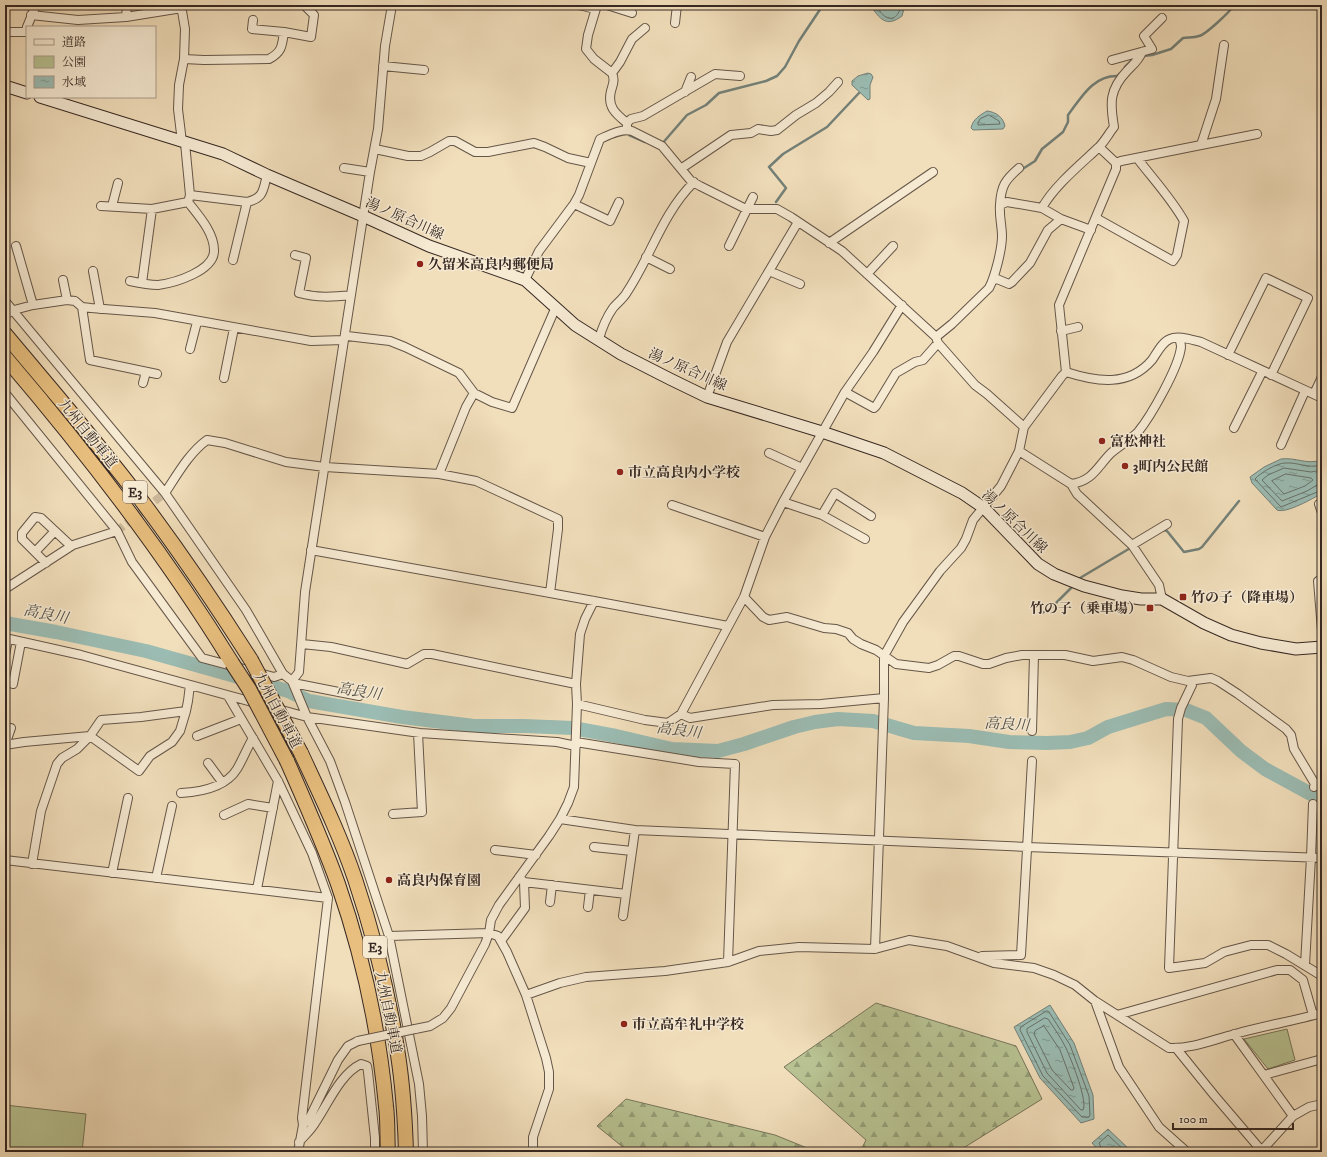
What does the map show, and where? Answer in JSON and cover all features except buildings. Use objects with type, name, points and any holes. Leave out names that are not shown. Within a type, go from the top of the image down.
[{"type":"highway","name":"九州自動車道","points":[[5,334],[93,439],[141,499],[175,546],[220,611],[251,660],[301,753],[328,810],[354,877],[376,950],[389,1002],[398,1055],[404,1104],[406,1152]]},
{"type":"highway","name":"九州自動車道","points":[[5,358],[80,447],[161,554],[206,620],[252,696],[287,761],[338,884],[360,956],[371,1006],[380,1059],[386,1107],[388,1152]]},
{"type":"main road","points":[[5,86],[26,93]]},
{"type":"main road","name":"湯ノ原合川線","points":[[43,98],[224,154],[267,175],[429,246],[525,280],[555,309],[576,326],[621,354],[707,397],[822,432],[892,456],[962,492],[984,508],[1038,564],[1054,574],[1084,586],[1122,596],[1142,599],[1162,599],[1204,623],[1230,635],[1261,643],[1296,649],[1322,647]]},
{"type":"street","points":[[27,26],[36,5]]},
{"type":"street","points":[[126,17],[127,5]]},
{"type":"street","points":[[253,20],[252,29],[284,32],[311,37],[314,15],[306,7],[306,5]]},
{"type":"street","points":[[293,684],[299,672],[305,592],[325,467],[332,412],[346,338],[363,216],[378,129],[384,46],[392,5]]},
{"type":"street","points":[[579,5],[596,7],[586,49],[599,63],[612,73],[614,83],[610,101],[611,107],[627,126],[662,146],[694,182],[747,209],[777,208],[842,251],[902,305],[937,340],[975,385],[1024,427]]},
{"type":"street","points":[[606,5],[632,13]]},
{"type":"street","points":[[675,23],[677,5]]},
{"type":"street","points":[[31,15],[78,20],[126,17],[182,7],[185,29],[184,60],[178,109],[184,142],[189,198],[211,237],[214,250],[211,260],[202,269],[172,283],[156,285],[130,281]]},
{"type":"street","points":[[1112,60],[1141,55],[1152,49],[1144,36],[1162,18]]},
{"type":"street","points":[[612,73],[620,62],[632,39],[645,28]]},
{"type":"street","points":[[5,32],[26,32]]},
{"type":"street","points":[[184,60],[269,59],[277,54],[282,45],[284,32]]},
{"type":"street","points":[[1201,145],[1216,99],[1224,45]]},
{"type":"street","points":[[1042,208],[1046,201],[1086,157],[1099,147],[1114,127],[1111,106],[1113,90],[1141,55]]},
{"type":"street","points":[[383,66],[424,70]]},
{"type":"street","points":[[525,280],[539,251],[579,195],[600,139],[627,126],[631,119],[643,116],[715,74],[740,76]]},
{"type":"street","points":[[685,92],[691,76]]},
{"type":"street","points":[[682,168],[731,135],[751,132],[758,129],[771,131],[777,130],[796,115],[816,103],[838,82]]},
{"type":"street","points":[[1116,164],[1121,161],[1257,134]]},
{"type":"street","points":[[375,149],[408,156],[421,156],[449,141],[455,141],[475,152],[488,152],[534,143],[568,158],[591,164]]},
{"type":"street","points":[[1066,372],[1059,305],[1116,169],[1116,164],[1099,147]]},
{"type":"street","points":[[1096,218],[1173,261],[1177,255],[1184,221],[1175,204],[1162,191],[1137,158]]},
{"type":"street","points":[[344,168],[370,172]]},
{"type":"street","points":[[845,392],[874,408],[896,373],[914,362],[923,360],[937,340],[989,288],[994,280],[1002,238],[1000,205],[1002,189],[1004,183],[1019,168]]},
{"type":"street","points":[[829,243],[933,172]]},
{"type":"street","points":[[101,206],[152,209],[189,198],[247,202],[255,200],[262,194],[267,175]]},
{"type":"street","points":[[599,339],[608,316],[627,293],[662,225],[684,192],[694,182]]},
{"type":"street","points":[[112,206],[118,183]]},
{"type":"street","points":[[729,246],[753,197]]},
{"type":"street","points":[[233,260],[247,202]]},
{"type":"street","points":[[574,204],[610,221],[619,202]]},
{"type":"street","points":[[1000,205],[1007,202],[1042,208],[1061,218],[1091,230]]},
{"type":"street","points":[[142,283],[152,209]]},
{"type":"street","points":[[994,280],[997,279],[1009,284],[1012,282],[1030,263],[1048,230],[1061,218]]},
{"type":"street","points":[[707,397],[727,342],[798,222]]},
{"type":"street","points":[[16,246],[32,305]]},
{"type":"street","points":[[867,274],[893,246]]},
{"type":"street","points":[[295,255],[306,258],[299,293],[310,296],[328,297],[351,295]]},
{"type":"street","points":[[646,257],[670,269]]},
{"type":"street","points":[[93,271],[100,310]]},
{"type":"street","points":[[769,271],[800,284]]},
{"type":"street","points":[[1228,355],[1266,278],[1308,298],[1271,375]]},
{"type":"street","points":[[63,280],[67,300]]},
{"type":"street","points":[[5,315],[14,310],[32,305],[67,300],[75,301],[82,307],[100,310],[155,313],[197,322],[311,341],[346,338],[390,341],[460,373],[474,393],[492,402],[512,408],[555,309]]},
{"type":"street","points":[[5,301],[165,492],[246,610],[283,674],[293,684],[307,717],[330,761],[389,936],[419,1084],[423,1152]]},
{"type":"street","points":[[577,704],[645,720],[668,723],[681,714],[744,597],[765,537],[783,502],[845,392],[902,305]]},
{"type":"street","points":[[82,307],[90,360],[156,374]]},
{"type":"street","points":[[190,348],[197,322]]},
{"type":"street","points":[[1061,331],[1078,327]]},
{"type":"street","points":[[224,378],[234,328]]},
{"type":"street","points":[[1066,372],[1080,376],[1112,380],[1127,378],[1144,368],[1164,343],[1170,338],[1180,338],[1200,342],[1262,372],[1322,398]]},
{"type":"street","points":[[1071,484],[1081,482],[1091,476],[1111,453],[1137,433],[1152,413],[1176,366],[1181,347],[1180,338]]},
{"type":"street","points":[[143,383],[146,372]]},
{"type":"street","points":[[875,949],[884,713],[884,656],[903,622],[940,572],[961,548],[973,520],[1001,486],[1019,451],[1024,427],[1066,372]]},
{"type":"street","points":[[1234,428],[1262,372]]},
{"type":"street","points":[[1314,394],[1322,377]]},
{"type":"street","points":[[1280,445],[1305,391]]},
{"type":"street","points":[[5,393],[117,531],[132,562],[202,658],[274,677],[283,674]]},
{"type":"street","points":[[439,474],[466,407],[474,393]]},
{"type":"street","points":[[165,492],[189,458],[200,445],[207,440],[225,443],[286,462],[325,467],[439,474],[476,481],[558,519],[550,593]]},
{"type":"street","points":[[1019,451],[1071,484],[1077,494],[1132,545],[1159,585],[1162,599]]},
{"type":"street","points":[[769,453],[802,468]]},
{"type":"street","points":[[822,515],[835,493],[871,516]]},
{"type":"street","points":[[783,502],[822,515],[865,540]]},
{"type":"street","points":[[1319,504],[1322,513]]},
{"type":"street","points":[[672,505],[765,537]]},
{"type":"street","points":[[46,563],[22,539],[22,533],[35,517],[41,518],[71,546]]},
{"type":"street","points":[[1132,545],[1167,524]]},
{"type":"street","points":[[36,552],[55,531]]},
{"type":"street","points":[[5,589],[71,546],[117,531]]},
{"type":"street","points":[[311,550],[728,626]]},
{"type":"street","points":[[1322,579],[1318,581],[1322,630]]},
{"type":"street","points":[[744,597],[763,617],[769,620],[787,617],[824,628],[836,629],[848,633],[853,639],[876,650],[896,664],[928,668],[938,665],[954,656],[959,656],[983,664],[989,664],[1006,658],[1022,655],[1066,654],[1093,661],[1122,657],[1133,660],[1171,677],[1192,681],[1211,678],[1218,680],[1286,729],[1291,735],[1294,749],[1315,784],[1314,787]]},
{"type":"street","points":[[303,1125],[309,1119],[338,1060],[348,1046],[358,1040],[430,1026],[442,1018],[451,1008],[485,944],[489,933],[491,920],[499,905],[522,879],[560,819],[574,787],[577,720],[576,684],[580,634],[584,619],[594,601]]},
{"type":"street","points":[[5,655],[7,639],[81,655],[307,717],[418,733],[576,742],[699,762],[735,764],[731,835],[728,962]]},
{"type":"street","points":[[13,684],[21,642]]},
{"type":"street","points":[[302,644],[331,647],[407,664],[424,654],[432,654],[576,684]]},
{"type":"street","points":[[1032,732],[1034,655]]},
{"type":"street","points":[[1192,681],[1192,685],[1179,716],[1172,852],[1169,968],[1205,963],[1224,952],[1251,945],[1268,946],[1286,954],[1322,976]]},
{"type":"street","points":[[293,684],[359,696]]},
{"type":"street","points":[[11,728],[5,745],[90,736],[139,771],[150,756],[172,742],[180,731],[188,701],[190,685]]},
{"type":"street","points":[[228,696],[278,781],[312,853],[328,898],[302,1118],[303,1125],[298,1152]]},
{"type":"street","points":[[681,714],[690,718],[773,705],[821,704],[884,698]]},
{"type":"street","points":[[32,864],[41,811],[57,764],[62,758],[77,749],[90,736],[101,720],[141,717],[186,710]]},
{"type":"street","points":[[197,736],[241,719]]},
{"type":"street","points":[[393,814],[422,812],[418,733]]},
{"type":"street","points":[[181,793],[193,793],[218,785],[222,782],[236,770],[253,738]]},
{"type":"street","points":[[977,956],[1021,955],[1032,761]]},
{"type":"street","points":[[208,763],[222,782]]},
{"type":"street","points":[[257,889],[278,781]]},
{"type":"street","points":[[112,873],[128,798]]},
{"type":"street","points":[[224,815],[248,804],[272,808]]},
{"type":"street","points":[[1305,965],[1313,804]]},
{"type":"street","points":[[156,878],[172,806]]},
{"type":"street","points":[[560,819],[635,830],[731,835],[1322,858]]},
{"type":"street","points":[[623,916],[635,830]]},
{"type":"street","points":[[594,847],[632,851]]},
{"type":"street","points":[[495,850],[536,855]]},
{"type":"street","points":[[5,860],[328,898]]},
{"type":"street","points":[[522,879],[552,885],[626,894]]},
{"type":"street","points":[[501,941],[525,908],[522,879]]},
{"type":"street","points":[[550,902],[552,885]]},
{"type":"street","points":[[588,907],[590,890]]},
{"type":"street","points":[[389,936],[489,933],[498,936],[508,952],[526,995],[542,1044],[549,1072],[549,1088],[533,1137],[533,1152]]},
{"type":"street","points":[[526,995],[560,983],[586,977],[665,971],[728,962],[759,951],[799,948],[875,949],[909,940],[947,946],[994,963],[1034,968],[1054,975],[1075,985],[1095,1001],[1169,1048],[1198,1046],[1234,1034],[1322,1013]]},
{"type":"street","points":[[1118,1015],[1277,970],[1290,970],[1303,980],[1313,1015]]},
{"type":"street","points":[[1095,1001],[1119,1067],[1159,1127],[1187,1152]]},
{"type":"street","points":[[1234,1034],[1293,1116]]},
{"type":"street","points":[[1176,1048],[1214,1095],[1263,1151],[1293,1116],[1308,1108],[1322,1104]]},
{"type":"street","points":[[1264,1075],[1322,1059]]},
{"type":"street","points":[[299,1142],[314,1124],[344,1077],[354,1067],[361,1064],[367,1066],[368,1072],[375,1138],[375,1152]]},
{"type":"green space","points":[[876,1003],[1016,1046],[1042,1099],[957,1152],[860,1152],[866,1140],[784,1067]]},
{"type":"green space","points":[[1287,1029],[1295,1060],[1268,1069],[1244,1039]]},
{"type":"green space","points":[[626,1099],[775,1135],[817,1152],[629,1152],[597,1126]]},
{"type":"green space","points":[[5,1105],[86,1114],[82,1152],[5,1152]]},
{"type":"water","points":[[870,5],[905,5],[902,16],[896,20],[887,21],[880,18]]},
{"type":"water","points":[[868,73],[873,77],[870,85],[870,99],[868,100],[852,85],[852,81],[858,76]]},
{"type":"water","points":[[987,111],[993,112],[1001,118],[1005,126],[1003,129],[973,130],[971,128],[975,120]]},
{"type":"water","points":[[1281,459],[1311,462],[1322,460],[1322,493],[1293,508],[1281,511],[1277,510],[1252,483],[1250,477],[1264,467]]},
{"type":"water","points":[[1050,1005],[1074,1043],[1093,1095],[1094,1119],[1081,1123],[1040,1078],[1014,1027]]},
{"type":"water","points":[[1108,1129],[1130,1150],[1130,1152],[1100,1152],[1092,1143]]},
{"type":"waterway","points":[[661,145],[687,115],[706,105],[719,93],[766,81],[777,76],[785,67],[799,41],[823,5]]},
{"type":"waterway","points":[[1143,56],[1152,55],[1171,49],[1183,38],[1202,35],[1228,13],[1234,5]]},
{"type":"waterway","points":[[1125,67],[1134,58]]},
{"type":"waterway","points":[[1021,170],[1035,161],[1042,149],[1063,132],[1068,122],[1068,115],[1088,89],[1101,79],[1118,76],[1119,74]]},
{"type":"waterway","points":[[776,202],[786,188],[769,167],[783,154],[827,127],[859,93]]},
{"type":"waterway","points":[[629,135],[645,142]]},
{"type":"waterway","points":[[1161,531],[1167,531],[1184,552],[1199,549],[1239,501]]},
{"type":"waterway","points":[[1080,578],[1132,547]]},
{"type":"waterway","points":[[1040,614],[1050,609],[1072,587]]},
{"type":"waterway","name":"高良川","points":[[5,623],[146,651],[288,691],[309,701],[402,717],[474,726],[573,728],[672,749],[718,751],[794,727],[838,719],[873,721],[914,733],[969,736],[1009,742],[1070,742],[1088,738],[1108,727],[1166,709],[1186,710],[1206,718],[1241,751],[1265,769],[1322,800]]},
{"type":"tunnel","points":[[117,531],[165,493]]},
{"type":"place","name":"久留米高良内郵便局","points":[[420,264]]},
{"type":"place","name":"富松神社","points":[[1102,441]]},
{"type":"place","name":"3町内公民館","points":[[1125,466]]},
{"type":"place","name":"市立高良内小学校","points":[[620,472]]},
{"type":"place","name":"竹の子（降車場）","points":[[1183,597]]},
{"type":"place","name":"竹の子（乗車場）","points":[[1150,608]]},
{"type":"place","name":"高良内保育園","points":[[389,880]]},
{"type":"place","name":"市立高牟礼中学校","points":[[624,1024]]}]
